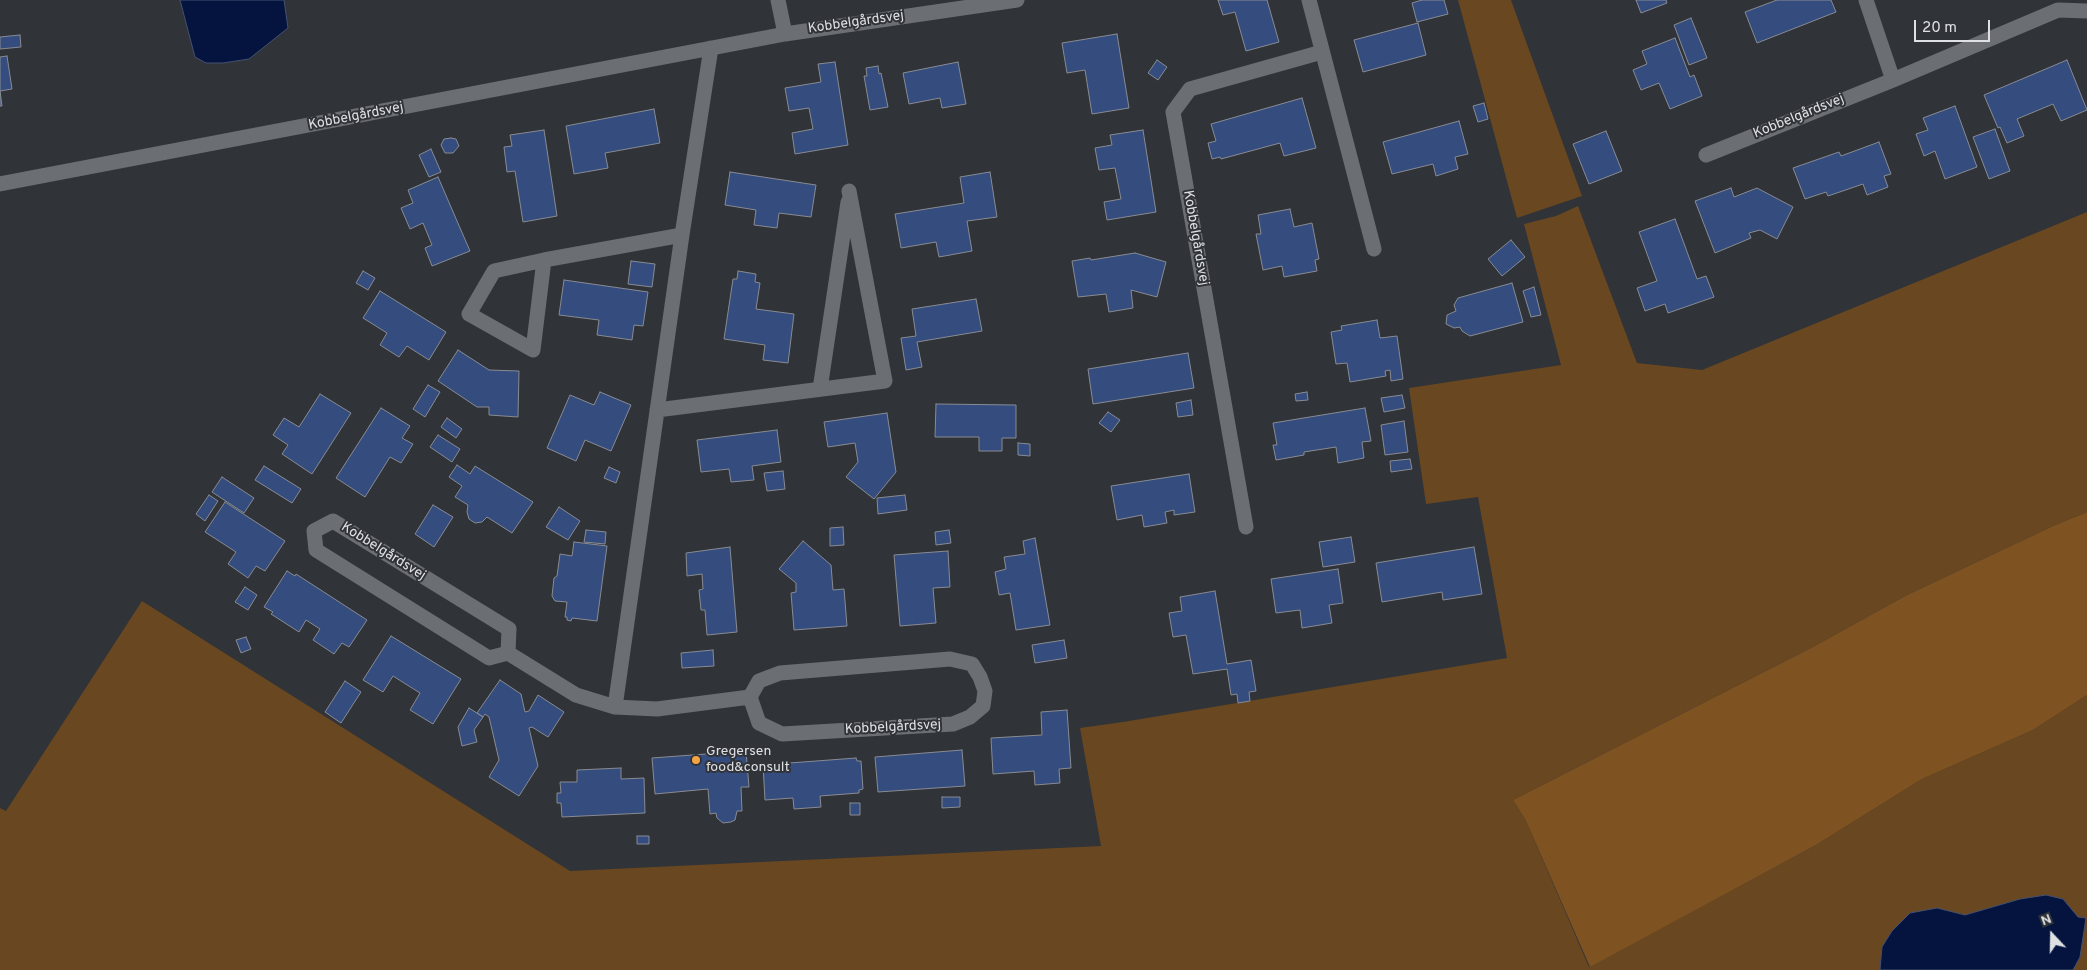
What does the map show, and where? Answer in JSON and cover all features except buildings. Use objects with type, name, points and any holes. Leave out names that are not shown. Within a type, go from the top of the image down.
[{"type":"street","points":[[778,0],[785,34]]},
{"type":"street","name":"Kobbelgårdsvej","points":[[0,184],[785,34],[1017,0]]},
{"type":"street","points":[[1309,0],[1374,249]]},
{"type":"street","points":[[1866,0],[1892,80]]},
{"type":"street","name":"Kobbelgårdsvej","points":[[1706,155],[2058,10],[2087,11]]},
{"type":"street","points":[[615,707],[682,235],[711,48]]},
{"type":"street","name":"Kobbelgårdsvej","points":[[1246,527],[1173,112],[1190,89],[1322,52]]},
{"type":"street","points":[[657,410],[885,381],[849,191],[820,389]]},
{"type":"street","points":[[544,260],[533,350],[469,314],[494,270],[544,260],[682,235]]},
{"type":"street","name":"Kobbelgårdsvej","points":[[333,521],[509,629],[508,654],[489,658],[316,550],[314,531],[333,521]]},
{"type":"street","points":[[508,654],[576,695],[615,707],[657,709],[750,697]]},
{"type":"street","name":"Kobbelgårdsvej","points":[[950,658],[972,664],[980,677],[985,691],[982,706],[970,717],[953,724],[782,734],[759,722],[750,697],[760,681],[780,673],[950,658]]},
{"type":"shaded area","points":[[1458,0],[1511,0],[1582,196],[1517,218]]},
{"type":"shaded area","points":[[1578,206],[1637,363],[1702,370],[2087,212],[2087,512],[2053,526],[1907,595],[1811,648],[1513,800],[1526,821],[1589,967],[1816,845],[1922,779],[2033,730],[2087,695],[2087,970],[2073,970],[2080,957],[2078,917],[2063,899],[2020,899],[1965,915],[1937,908],[1892,931],[1882,947],[1880,970],[0,970],[0,808],[6,811],[142,601],[570,871],[1101,846],[1080,728],[1507,658],[1478,497],[1426,504],[1409,388],[1561,365],[1524,224],[1556,216]]},
{"type":"shaded area","points":[[2087,512],[2087,695],[2033,730],[1922,779],[1816,845],[1590,967],[1526,821],[1513,800],[1811,648],[1907,595],[2053,526]]},
{"type":"water","points":[[180,0],[284,0],[288,28],[249,59],[223,63],[206,63],[195,57]]},
{"type":"water","points":[[2046,895],[2063,899],[2078,917],[2086,918],[2080,957],[2073,970],[1880,970],[1882,947],[1892,931],[1910,913],[1937,908],[1965,915],[2020,899]]},
{"type":"place","name":"Gregersen food&consult","points":[[696,760]]}]
